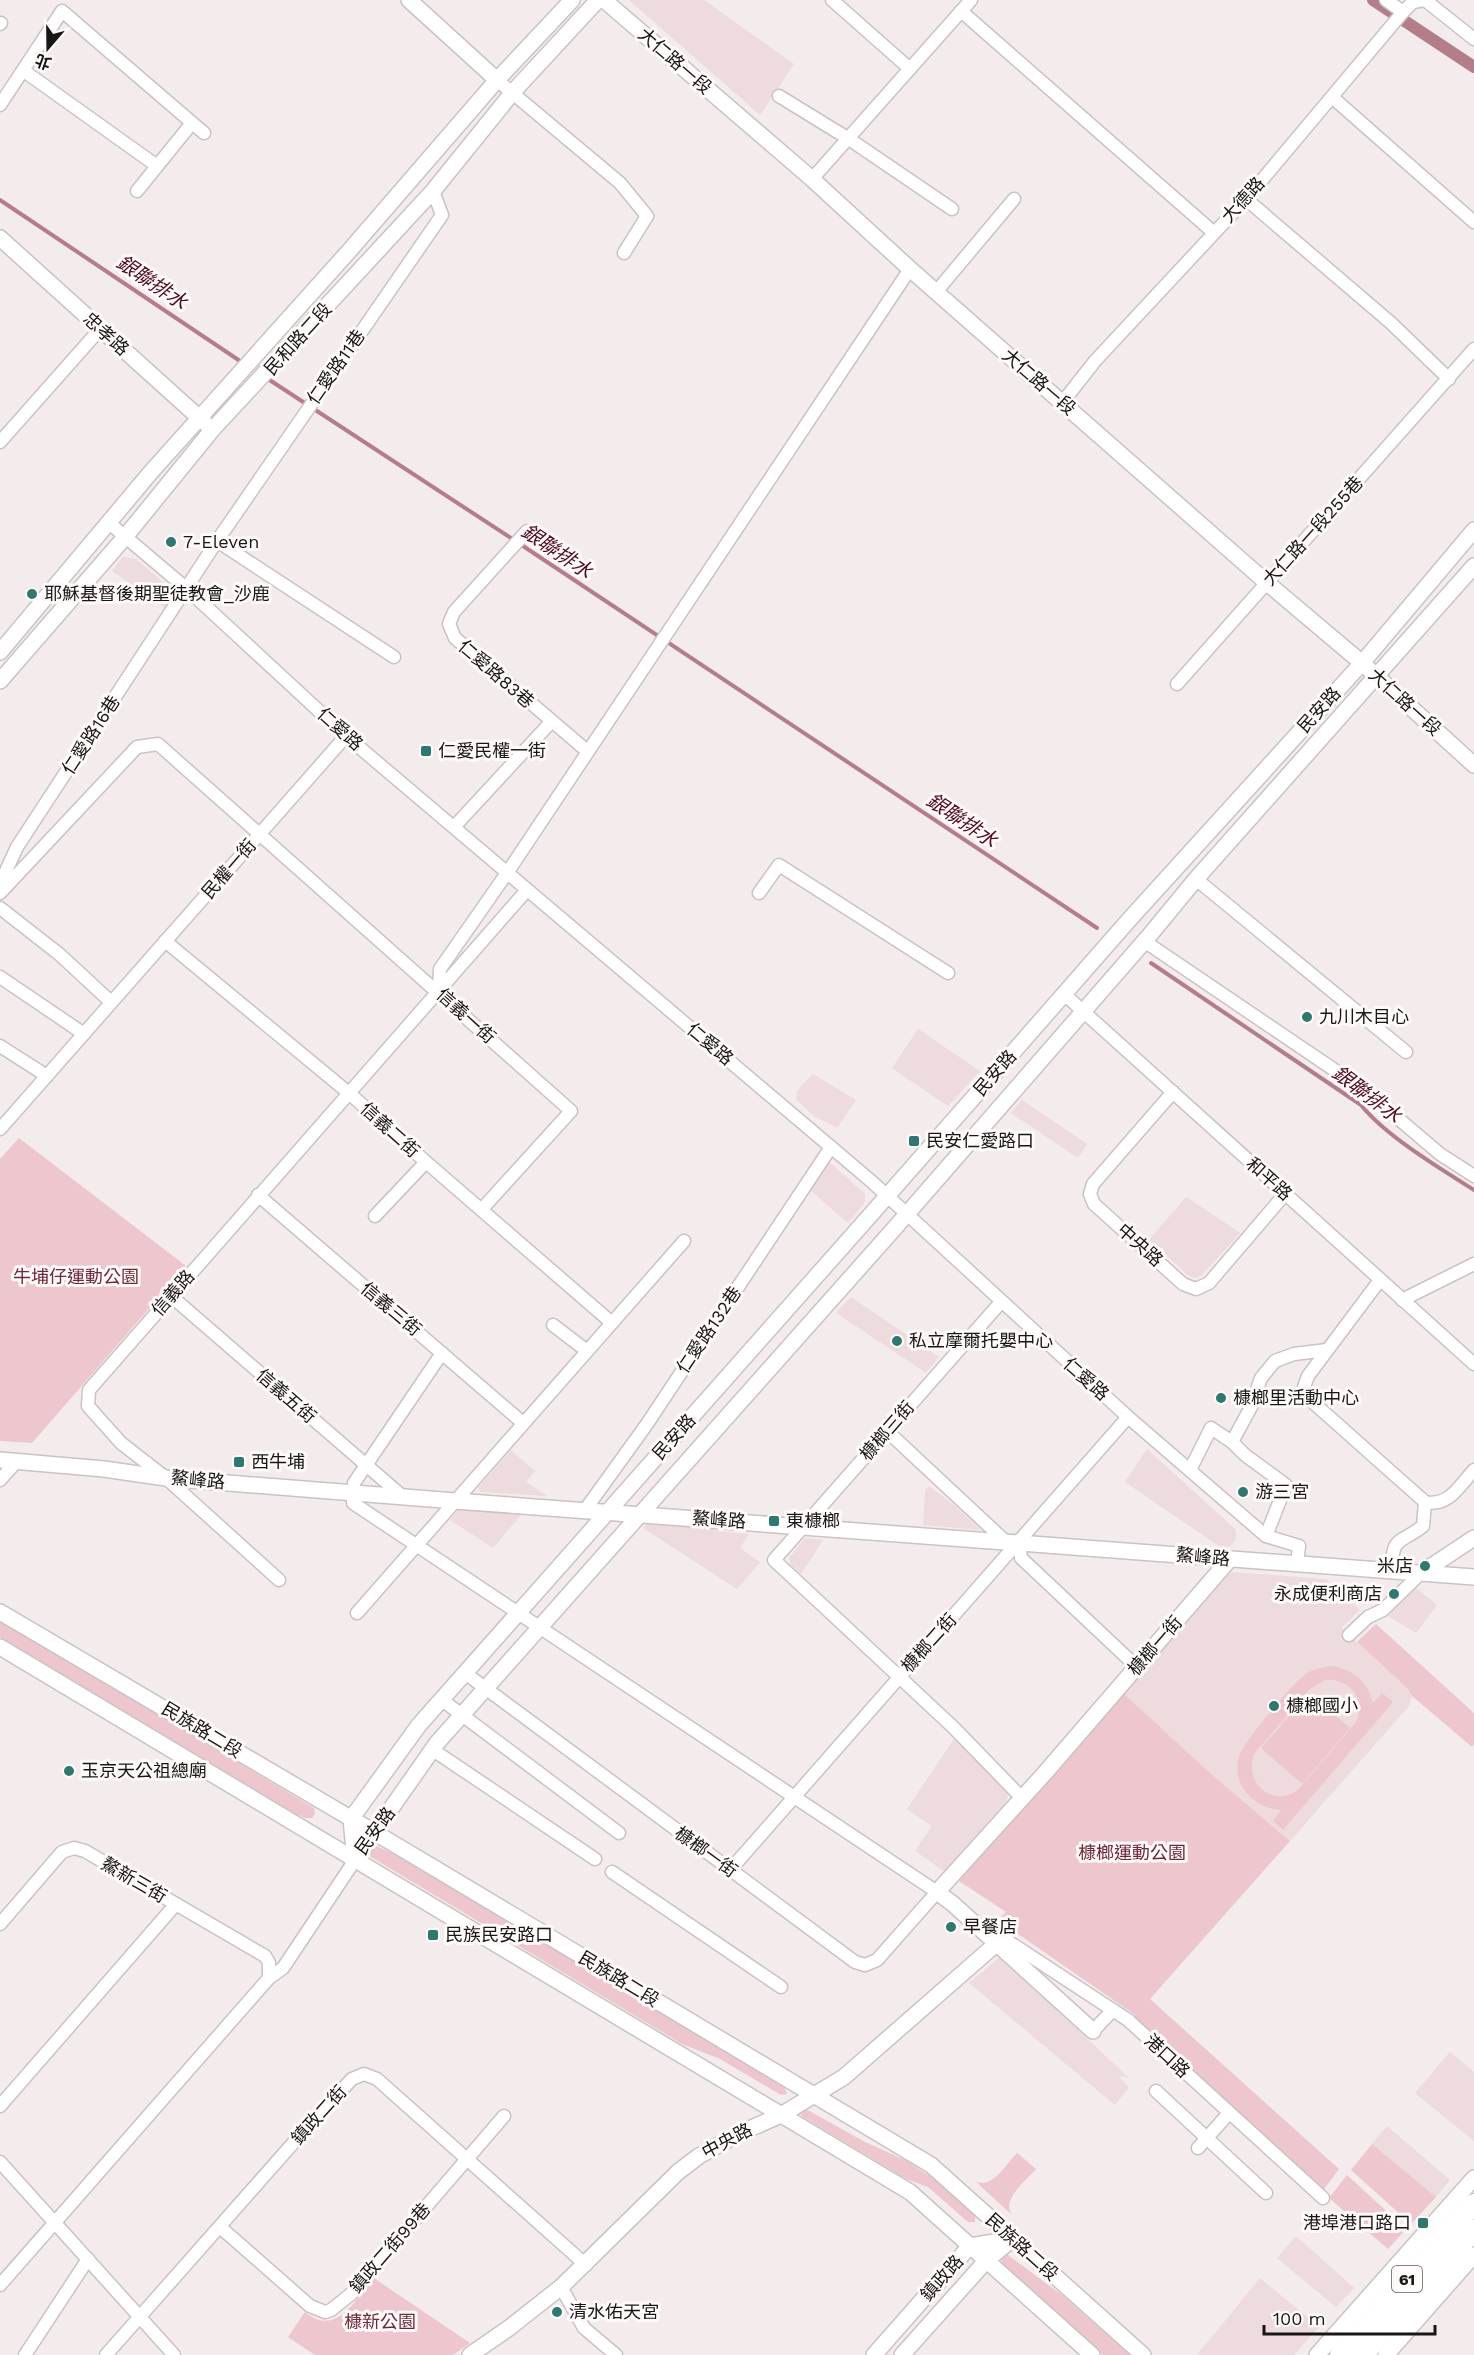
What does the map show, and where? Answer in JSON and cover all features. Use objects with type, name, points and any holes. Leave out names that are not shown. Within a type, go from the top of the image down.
[{"type":"highway","name":"61","points":[[1340,2355],[1474,2204]]},
{"type":"highway","name":"61","points":[[1363,2355],[1474,2229]]},
{"type":"street","points":[[409,0],[497,80],[620,183],[647,216],[624,253]]},
{"type":"street","name":"民和路二段","points":[[0,652],[108,522],[199,418],[350,250],[497,80],[572,0]]},
{"type":"street","name":"民和路二段","points":[[0,681],[125,537],[212,430],[365,266],[433,190],[513,93],[598,0]]},
{"type":"street","name":"大仁路一段","points":[[604,0],[812,179],[910,269],[1266,582],[1472,759]]},
{"type":"street","points":[[832,0],[909,68]]},
{"type":"street","points":[[812,179],[971,0]]},
{"type":"street","points":[[1386,0],[1403,12]]},
{"type":"street","name":"大德路","points":[[1062,403],[1095,361],[1246,199],[1413,2],[1424,0],[1474,39]]},
{"type":"street","points":[[0,105],[62,11],[204,134]]},
{"type":"street","points":[[961,11],[1214,232]]},
{"type":"street","points":[[24,71],[157,166]]},
{"type":"street","points":[[779,96],[849,139],[952,209]]},
{"type":"street","points":[[1332,97],[1474,222]]},
{"type":"street","points":[[137,191],[192,123]]},
{"type":"street","name":"仁愛路11巷","points":[[187,589],[217,541],[442,214],[433,190]]},
{"type":"street","points":[[936,292],[1014,199]]},
{"type":"street","points":[[1246,199],[1391,323],[1449,379]]},
{"type":"street","name":"忠孝路","points":[[0,238],[212,430]]},
{"type":"street","points":[[350,250],[365,266]]},
{"type":"street","points":[[439,992],[440,969],[507,873],[910,269]]},
{"type":"street","points":[[0,442],[100,328]]},
{"type":"street","name":"大仁路一段255巷","points":[[1177,684],[1474,349]]},
{"type":"street","name":"仁愛路","points":[[108,522],[187,589],[346,736],[887,1196],[1128,1417],[1266,1536],[1299,1546],[1297,1564]]},
{"type":"street","name":"民安路","points":[[355,1860],[351,1819],[419,1725],[1064,994],[1362,663],[1474,530]]},
{"type":"street","name":"仁愛路83巷","points":[[524,534],[454,612],[449,624],[455,638],[587,751]]},
{"type":"street","points":[[217,541],[394,657]]},
{"type":"street","name":"民安路","points":[[355,1860],[433,1750],[462,1715],[906,1214],[1196,879],[1474,566]]},
{"type":"street","name":"仁愛路16巷","points":[[0,884],[17,847],[187,589]]},
{"type":"street","points":[[454,827],[551,722]]},
{"type":"street","name":"民權一街","points":[[0,1129],[5,1115],[46,1076],[84,1034],[346,736]]},
{"type":"street","name":"信義一街","points":[[0,893],[137,747],[158,744],[261,833],[571,1111],[482,1209]]},
{"type":"street","points":[[759,893],[779,865],[948,973]]},
{"type":"street","points":[[1180,866],[1406,1052]]},
{"type":"street","name":"信義路","points":[[279,1580],[166,1478],[122,1443],[88,1406],[89,1390],[527,890]]},
{"type":"street","points":[[0,908],[59,954],[111,1002]]},
{"type":"street","name":"信義二街","points":[[165,941],[350,1094],[612,1323]]},
{"type":"street","points":[[1144,941],[1375,1099],[1440,1154],[1474,1176]]},
{"type":"street","points":[[0,977],[84,1034]]},
{"type":"street","name":"和平路","points":[[1064,994],[1474,1364]]},
{"type":"street","points":[[0,1046],[46,1076]]},
{"type":"street","name":"中央路","points":[[1173,1092],[1093,1184],[1090,1194],[1094,1204],[1182,1284],[1196,1289],[1209,1283],[1285,1194]]},
{"type":"street","name":"仁愛路132巷","points":[[585,1510],[647,1424],[831,1147]]},
{"type":"street","points":[[375,1216],[426,1162]]},
{"type":"street","name":"信義三街","points":[[258,1195],[523,1423]]},
{"type":"street","points":[[357,1613],[684,1241]]},
{"type":"street","points":[[1402,1300],[1474,1264]]},
{"type":"street","points":[[1380,1280],[1308,1376],[1304,1387],[1308,1398],[1425,1502],[1437,1504],[1448,1499],[1474,1470]]},
{"type":"street","name":"信義五街","points":[[171,1296],[402,1496]]},
{"type":"street","name":"槺榔三街","points":[[899,1677],[774,1560],[1001,1302]]},
{"type":"street","points":[[553,1325],[587,1351]]},
{"type":"street","points":[[1232,1442],[1251,1407],[1261,1378],[1275,1361],[1294,1354],[1327,1350]]},
{"type":"street","points":[[442,1353],[354,1483],[353,1503],[937,1892],[1093,2031],[1113,2010]]},
{"type":"street","name":"槺榔二街","points":[[730,1870],[899,1677],[1012,1541],[1128,1417]]},
{"type":"street","points":[[1190,1470],[1211,1428],[1286,1485],[1266,1536]]},
{"type":"street","points":[[887,1431],[1012,1541],[1021,1558],[1137,1667]]},
{"type":"street","name":"鰲峰路","points":[[0,1460],[104,1469],[166,1478],[455,1501],[1474,1577]]},
{"type":"street","points":[[0,1480],[17,1461]]},
{"type":"street","points":[[1391,1571],[1395,1544],[1399,1539],[1413,1534],[1423,1526],[1425,1502]]},
{"type":"street","points":[[1349,1635],[1368,1617],[1383,1610],[1420,1573],[1474,1538]]},
{"type":"street","name":"槺榔一街","points":[[465,1673],[855,1962],[865,1965],[877,1960],[1022,1798],[1229,1560]]},
{"type":"street","name":"民族路二段","points":[[0,1612],[374,1832],[931,2165],[1143,2355]]},
{"type":"street","name":"民族路二段","points":[[0,1647],[910,2192],[1092,2355]]},
{"type":"street","points":[[899,1677],[954,1728],[1022,1798]]},
{"type":"street","points":[[442,1700],[619,1833]]},
{"type":"street","points":[[433,1750],[595,1859]]},
{"type":"street","name":"鰲新三街","points":[[0,1924],[62,1852],[74,1848],[85,1851],[265,1956],[269,1963],[269,1978]]},
{"type":"street","points":[[0,2285],[269,1978],[283,1968],[355,1860]]},
{"type":"street","points":[[612,1872],[781,1987]]},
{"type":"street","points":[[0,2106],[176,1904]]},
{"type":"street","name":"港口路","points":[[996,1944],[1003,1938],[1128,2020],[1323,2198]]},
{"type":"street","name":"中央路","points":[[470,2355],[561,2287],[693,2160],[738,2134],[781,2115],[844,2077],[996,1944]]},
{"type":"street","name":"鎮政二街","points":[[106,2355],[318,2115],[356,2076],[371,2075],[377,2079],[586,2265]]},
{"type":"street","points":[[1156,2091],[1266,2193]]},
{"type":"street","points":[[1198,2148],[1229,2113]]},
{"type":"street","points":[[468,2159],[504,2116]]},
{"type":"street","name":"鎮政二街99巷","points":[[220,2227],[310,2306],[325,2312],[351,2294],[468,2159]]},
{"type":"street","points":[[0,2162],[174,2355]]},
{"type":"street","points":[[1317,2355],[1474,2178]]},
{"type":"street","name":"鎮政路","points":[[874,2355],[970,2246],[1012,2239]]},
{"type":"street","name":"鎮政路","points":[[902,2355],[986,2261],[1012,2239]]},
{"type":"street","points":[[1386,2355],[1474,2255]]},
{"type":"street","points":[[25,2355],[88,2259]]},
{"type":"street","points":[[561,2287],[584,2328],[616,2355]]},
{"type":"shaded area","points":[[629,0],[704,0],[794,64],[760,115]]},
{"type":"shaded area","points":[[123,557],[136,559],[175,593],[165,608],[112,571]]},
{"type":"shaded area","points":[[918,1029],[980,1071],[948,1106],[892,1068]]},
{"type":"shaded area","points":[[813,1074],[856,1100],[837,1128],[814,1116],[796,1099],[797,1091]]},
{"type":"shaded area","points":[[1022,1100],[1087,1144],[1078,1158],[1011,1113]]},
{"type":"shaded area","points":[[829,1162],[865,1194],[865,1202],[848,1223],[810,1190]]},
{"type":"shaded area","points":[[1186,1197],[1240,1233],[1202,1275],[1196,1278],[1189,1276],[1149,1240]]},
{"type":"shaded area","points":[[851,1297],[939,1357],[926,1373],[836,1313]]},
{"type":"shaded area","points":[[1147,1449],[1236,1530],[1236,1539],[1230,1547],[1219,1546],[1125,1482]]},
{"type":"shaded area","points":[[511,1450],[535,1471],[526,1482],[547,1496],[481,1492],[478,1488]]},
{"type":"shaded area","points":[[929,1486],[981,1530],[923,1525],[925,1490]]},
{"type":"shaded area","points":[[458,1510],[522,1514],[493,1548],[450,1520]]},
{"type":"shaded area","points":[[647,1524],[712,1528],[716,1531],[749,1534],[740,1548],[760,1562],[737,1589],[643,1528]]},
{"type":"shaded area","points":[[805,1538],[823,1540],[801,1574],[791,1565],[789,1558]]},
{"type":"shaded area","name":"槺榔國小","points":[[1231,1572],[1326,1579],[1360,1610],[1341,1628],[1408,1689],[1412,1696],[1409,1706],[1290,1841],[1209,1772],[1124,1694]]},
{"type":"shaded area","points":[[1416,1588],[1437,1605],[1416,1633],[1388,1616]]},
{"type":"shaded area","points":[[954,1739],[1004,1786],[1008,1796],[1006,1802],[944,1871],[915,1851],[932,1826],[907,1809]]},
{"type":"shaded area","points":[[1000,1957],[1130,2079],[1124,2076],[1119,2077],[1129,2087],[1115,2105],[969,1983]]},
{"type":"shaded area","points":[[1450,2052],[1474,2072],[1474,2141],[1415,2093]]},
{"type":"shaded area","points":[[1387,2126],[1450,2180],[1436,2197],[1372,2144]]},
{"type":"shaded area","points":[[1296,2236],[1354,2288],[1336,2307],[1277,2258]]},
{"type":"shaded area","points":[[1260,2278],[1319,2327],[1294,2355],[1197,2355]]},
{"type":"green space","name":"牛埔仔運動公園","points":[[19,1138],[186,1266],[32,1443],[0,1441],[0,1159]]},
{"type":"green space","points":[[0,1620],[314,1808],[315,1814],[312,1818],[305,1818],[296,1814],[0,1637]]},
{"type":"green space","points":[[1376,1624],[1474,1713],[1474,1744],[1472,1747],[1412,1696],[1408,1689],[1357,1642]]},
{"type":"green space","points":[[1332,1666],[1359,1678],[1368,1689],[1373,1703],[1382,1693],[1393,1702],[1283,1830],[1273,1821],[1281,1810],[1262,1805],[1254,1800],[1242,1786],[1238,1777],[1239,1757],[1258,1727],[1299,1680],[1319,1668]],"holes":[[[1325,1680],[1342,1682],[1354,1692],[1359,1705],[1356,1722],[1297,1791],[1278,1796],[1269,1794],[1256,1783],[1252,1765],[1254,1754],[1309,1690]]]},
{"type":"green space","points":[[1309,1693],[1350,1728],[1302,1784],[1261,1748]]},
{"type":"green space","name":"槺榔運動公園","points":[[1124,1694],[1209,1772],[1290,1841],[1150,1999],[1339,2169],[1322,2192],[1133,2018],[1135,2015],[998,1920],[1006,1912],[959,1881]]},
{"type":"green space","points":[[372,1846],[377,1846],[408,1861],[785,2088],[787,2094],[781,2095],[720,2059],[682,2044],[371,1857],[369,1853]]},
{"type":"green space","points":[[804,2108],[865,2142],[905,2160],[933,2178],[975,2214],[975,2222],[968,2222],[928,2187],[906,2179],[803,2117],[800,2110]]},
{"type":"green space","points":[[1372,2144],[1436,2197],[1411,2224],[1351,2170]]},
{"type":"green space","points":[[1017,2153],[1036,2169],[1012,2197],[1009,2209],[1012,2215],[975,2181],[981,2183],[993,2179]]},
{"type":"green space","points":[[1347,2175],[1406,2229],[1388,2249],[1329,2198]]},
{"type":"green space","points":[[1005,2253],[1062,2295],[1130,2355],[1103,2355],[1002,2263],[1001,2254]]},
{"type":"green space","name":"槺新公園","points":[[374,2278],[470,2343],[453,2355],[315,2355],[288,2337],[305,2312],[316,2319],[326,2321],[344,2313]]},
{"type":"waterway","points":[[1373,0],[1474,67]]},
{"type":"waterway","name":"銀聯排水","points":[[0,200],[243,363]]},
{"type":"waterway","name":"銀聯排水","points":[[265,377],[1097,928]]},
{"type":"waterway","name":"銀聯排水","points":[[1151,963],[1361,1105],[1399,1140],[1474,1190]]},
{"type":"place","name":"7-Eleven","points":[[171,542]]},
{"type":"place","name":"耶穌基督後期聖徒教會_沙鹿","points":[[32,594]]},
{"type":"place","name":"仁愛民權一街","points":[[426,751]]},
{"type":"place","name":"九川木目心","points":[[1307,1017]]},
{"type":"place","name":"民安仁愛路口","points":[[914,1141]]},
{"type":"place","name":"私立摩爾托嬰中心","points":[[897,1341]]},
{"type":"place","name":"槺榔里活動中心","points":[[1221,1398]]},
{"type":"place","name":"西牛埔","points":[[239,1462]]},
{"type":"place","name":"游三宮","points":[[1243,1492]]},
{"type":"place","name":"東槺榔","points":[[774,1521]]},
{"type":"place","name":"米店","points":[[1425,1566]]},
{"type":"place","name":"永成便利商店","points":[[1394,1594]]},
{"type":"place","name":"槺榔國小","points":[[1274,1706]]},
{"type":"place","name":"玉京天公祖總廟","points":[[69,1771]]},
{"type":"place","name":"早餐店","points":[[951,1927]]},
{"type":"place","name":"民族民安路口","points":[[433,1935]]},
{"type":"place","name":"港埠港口路口","points":[[1423,2223]]},
{"type":"place","name":"清水佑天宮","points":[[557,2312]]}]
